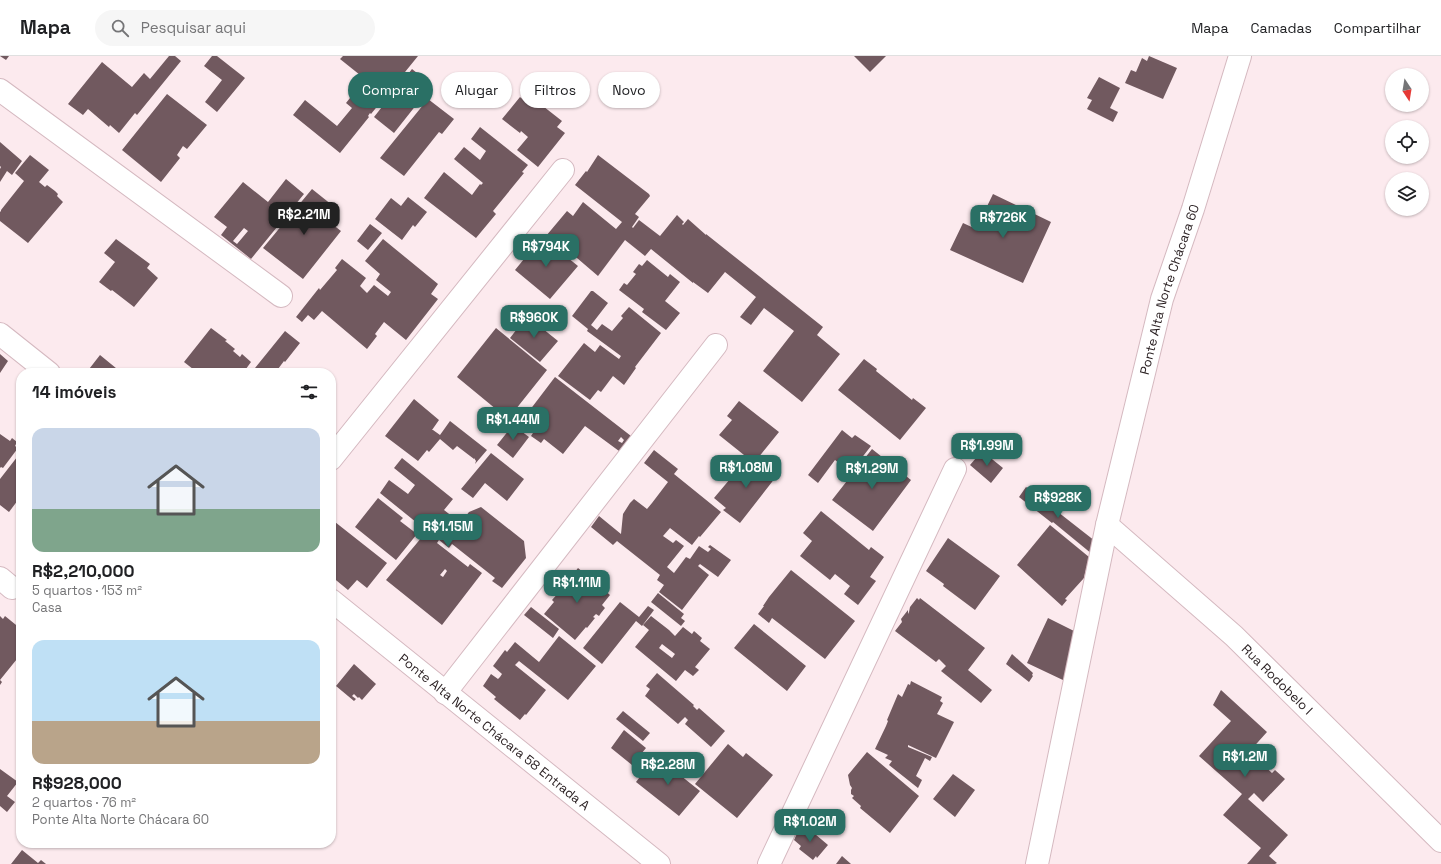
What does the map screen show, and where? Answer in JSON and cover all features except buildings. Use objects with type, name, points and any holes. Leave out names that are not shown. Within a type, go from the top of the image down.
[{"type":"street","name":"Ponte Alta Norte Chácara 60","points":[[1037,864],[1107,525],[1162,299],[1193,208],[1240,56]]},
{"type":"street","points":[[0,90],[281,296]]},
{"type":"street","points":[[336,452],[563,170]]},
{"type":"street","points":[[0,334],[43,368]]},
{"type":"street","points":[[445,693],[716,345]]},
{"type":"street","points":[[769,864],[955,469]]},
{"type":"street","name":"Rua Rodobelo I","points":[[1107,525],[1234,636],[1441,841]]},
{"type":"street","name":"Ponte Alta Norte Chácara 58 Entrada A","points":[[336,604],[659,864]]}]
